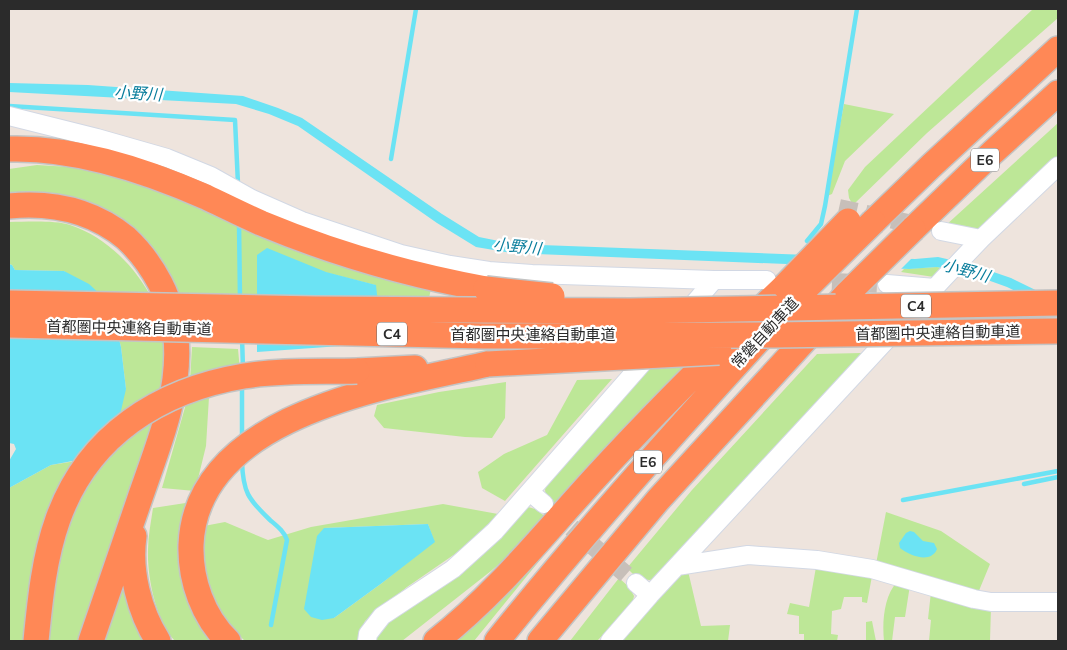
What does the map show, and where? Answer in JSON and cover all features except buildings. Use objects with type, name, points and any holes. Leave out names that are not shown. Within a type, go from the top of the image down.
[{"type":"highway","name":"常磐自動車道","points":[[497,641],[542,585],[638,474],[786,285],[873,222],[1058,49]]},
{"type":"highway","name":"E6","points":[[544,638],[658,500],[848,293],[992,153],[1058,93]]},
{"type":"highway","points":[[9,149],[47,150],[125,167],[177,185],[304,240],[385,266],[453,283],[586,299],[629,301],[731,300],[774,309]]},
{"type":"highway","points":[[436,641],[471,611],[513,568],[640,429],[848,221],[931,166]]},
{"type":"highway","points":[[18,205],[49,205],[68,209],[86,214],[118,232],[145,258],[155,273],[169,302],[176,324],[178,342],[176,382],[171,404],[91,641]]},
{"type":"highway","name":"首都圏中央連絡自動車道","points":[[9,303],[315,309],[621,311],[1058,303]]},
{"type":"highway","name":"首都圏中央連絡自動車道","points":[[9,326],[484,336],[774,336],[1058,331]]},
{"type":"highway","points":[[36,641],[46,564],[58,518],[67,498],[89,463],[132,420],[150,408],[188,390],[245,376],[276,373],[357,371],[726,351],[774,336]]},
{"type":"highway","points":[[228,641],[212,622],[204,606],[195,583],[191,555],[191,536],[195,520],[208,488],[218,473],[256,438],[278,426],[330,404],[393,384],[488,364]]},
{"type":"highway","points":[[143,489],[133,539],[135,578],[143,611],[150,629],[158,641]]},
{"type":"highway","points":[[421,641],[513,568]]},
{"type":"street","points":[[9,116],[167,158],[211,176],[252,199],[302,221],[401,254],[450,265],[489,271],[714,280],[786,285]]},
{"type":"street","points":[[613,640],[650,595],[939,283],[981,239],[1058,166]]},
{"type":"street","points":[[941,231],[981,239]]},
{"type":"street","points":[[366,641],[368,634],[382,616],[453,569],[495,531],[714,280]]},
{"type":"street","points":[[887,284],[939,283]]},
{"type":"street","points":[[530,492],[544,504]]},
{"type":"street","points":[[677,566],[748,555],[817,560],[872,569],[974,599],[992,602],[1058,602]]},
{"type":"street","points":[[636,583],[650,595]]},
{"type":"green space","points":[[1033,9],[1058,9],[1058,18],[927,133],[853,205],[849,198],[848,190],[865,167]]},
{"type":"green space","points":[[844,104],[894,114],[845,161],[832,194],[827,196]]},
{"type":"green space","points":[[1058,123],[1058,158],[977,233],[945,226]]},
{"type":"green space","points":[[37,165],[87,168],[145,185],[432,284],[429,298],[374,297],[375,285],[257,255],[257,294],[215,295],[176,293],[150,247],[9,197],[9,169]]},
{"type":"green space","points":[[9,222],[63,223],[84,230],[96,237],[120,256],[139,278],[158,312],[162,326],[165,389],[82,641],[9,641],[9,488],[51,465],[76,461],[126,389],[121,347],[114,319],[64,271],[15,270],[9,264]]},
{"type":"green space","points":[[942,268],[934,277],[901,272],[904,269]]},
{"type":"green space","points":[[192,347],[238,349],[240,371],[190,381]]},
{"type":"green space","points":[[862,353],[661,575],[650,580],[638,579],[627,568],[692,490],[817,354]]},
{"type":"green space","points":[[690,363],[556,508],[547,497],[545,491],[546,484],[653,365]]},
{"type":"green space","points":[[612,379],[505,501],[482,488],[478,472],[504,454],[547,435],[577,380]]},
{"type":"green space","points":[[506,382],[505,418],[492,438],[384,428],[374,416],[377,405],[439,392]]},
{"type":"green space","points":[[209,397],[206,446],[195,491],[162,488],[186,404]]},
{"type":"green space","points":[[192,502],[215,641],[175,641],[168,632],[158,611],[149,573],[148,550],[153,508]]},
{"type":"green space","points":[[443,504],[498,514],[468,545],[407,587],[365,621],[357,641],[245,641],[220,612],[209,590],[202,566],[201,553],[204,526],[225,522],[268,540],[311,527]],"holes":[[[428,524],[434,541],[382,583],[334,618],[324,528]]]},
{"type":"green space","points":[[528,507],[535,509],[546,517],[538,529],[491,571],[402,641],[374,641],[377,631]]},
{"type":"green space","points":[[886,512],[941,531],[990,564],[978,593],[876,564]]},
{"type":"green space","points":[[562,533],[474,641],[447,641]]},
{"type":"green space","points":[[816,567],[872,576],[867,603],[862,602],[862,597],[844,597],[841,609],[832,611],[831,634],[838,635],[837,641],[804,641],[804,634],[799,634],[799,616],[787,614],[790,603],[809,607]]},
{"type":"green space","points":[[681,571],[688,571],[701,626],[730,625],[728,641],[618,641]]},
{"type":"green space","points":[[124,576],[136,627],[143,641],[100,641]]},
{"type":"green space","points":[[619,578],[629,587],[634,596],[632,605],[597,641],[570,641]]},
{"type":"green space","points":[[897,582],[910,585],[905,617],[895,617],[892,641],[884,641],[885,610],[889,594]]},
{"type":"green space","points":[[931,592],[991,607],[990,641],[929,641],[931,620],[928,619]]},
{"type":"green space","points":[[872,621],[876,641],[866,641],[866,622]]},
{"type":"water","name":"小野川","points":[[9,83],[88,85],[243,96],[302,118],[442,214],[479,237],[514,244],[915,259],[938,257],[973,265],[1011,278],[1058,301],[1058,311],[1007,287],[971,274],[937,267],[909,269],[512,253],[476,247],[437,223],[298,126],[269,114],[236,104],[9,92]]},
{"type":"water","points":[[267,248],[326,272],[376,285],[382,343],[257,352],[257,255]]},
{"type":"water","points":[[9,264],[15,270],[64,271],[89,284],[104,298],[114,319],[121,347],[126,389],[111,454],[51,465],[9,488],[9,461],[16,449],[14,444],[9,443]]},
{"type":"water","points":[[428,524],[435,542],[334,618],[322,620],[311,617],[304,609],[317,536],[324,528]]},
{"type":"water","points":[[914,532],[923,541],[934,543],[937,549],[934,554],[920,557],[909,554],[900,548],[899,543],[906,533]]},
{"type":"pier","points":[[803,253],[913,257],[899,271],[789,267]]},
{"type":"waterway","points":[[391,159],[416,9]]},
{"type":"waterway","points":[[807,241],[821,224],[825,206],[857,9]]},
{"type":"waterway","points":[[9,106],[235,120],[238,184]]},
{"type":"waterway","points":[[239,222],[240,299]]},
{"type":"waterway","points":[[242,337],[243,369]]},
{"type":"waterway","points":[[242,384],[242,439]]},
{"type":"waterway","points":[[242,462],[245,488],[248,494],[256,506],[282,531],[287,540],[271,625]]},
{"type":"waterway","points":[[903,500],[1058,471]]},
{"type":"waterway","points":[[1024,484],[1058,477]]},
{"type":"tunnel","points":[[839,208],[926,227]]},
{"type":"tunnel","points":[[805,281],[887,284]]},
{"type":"tunnel","points":[[551,510],[636,583]]}]
